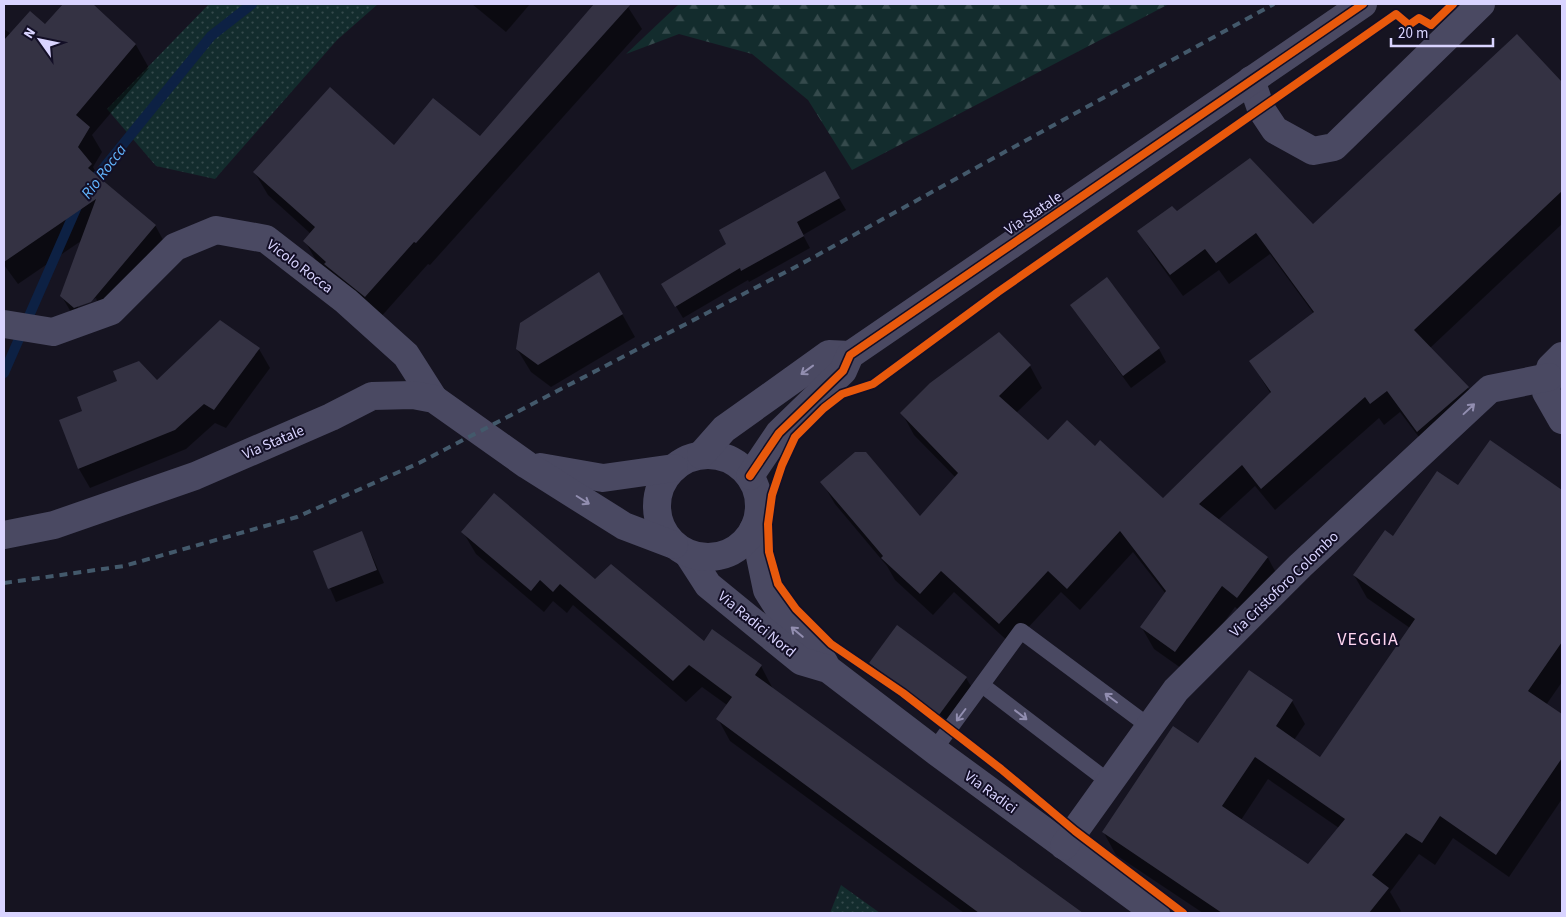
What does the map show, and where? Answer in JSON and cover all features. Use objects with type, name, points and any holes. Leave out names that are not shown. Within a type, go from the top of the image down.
[{"type":"street","name":"Via Statale","points":[[4,535],[54,525],[194,476],[330,417],[372,396],[413,396],[434,399],[527,465],[624,526],[703,558],[733,551],[746,542],[759,515],[756,488],[750,476],[779,433],[843,371],[850,355],[1364,4]]},
{"type":"street","points":[[1251,80],[1261,109],[1275,130],[1313,151],[1334,147],[1481,4]]},
{"type":"street","name":"Vicolo Rocca","points":[[4,324],[52,332],[111,310],[175,247],[216,230],[258,237],[266,239],[346,301],[406,355],[434,399]]},
{"type":"street","name":"Via Statale","points":[[681,549],[663,532],[658,515],[657,498],[663,481],[674,468],[687,460],[701,455],[724,429],[830,354],[850,355]]},
{"type":"street","points":[[1555,367],[1546,392],[1562,420]]},
{"type":"street","name":"Via Cristoforo Colombo","points":[[1064,846],[1176,690],[1279,587],[1490,389],[1555,367]]},
{"type":"street","points":[[701,455],[715,455],[728,459],[740,466],[750,476]]},
{"type":"street","name":"Via Statale","points":[[527,465],[604,478],[674,468]]},
{"type":"street","name":"Via Radici Nord","points":[[754,528],[767,590],[789,625],[814,646],[828,669]]},
{"type":"street","name":"Via Radici Nord","points":[[681,549],[708,585],[802,661],[828,669]]},
{"type":"street","name":"Via Radici","points":[[828,669],[934,750],[1156,913]]},
{"type":"lane","points":[[934,750],[1021,631],[1150,726]]},
{"type":"lane","points":[[982,685],[1110,782]]},
{"type":"green space","points":[[209,4],[378,4],[337,40],[215,179],[156,166],[107,109]]},
{"type":"green space","points":[[679,4],[1169,4],[852,170],[808,100],[752,54],[679,34],[626,54]]},
{"type":"green space","points":[[841,885],[880,913],[830,913]]},
{"type":"building","points":[[63,4],[93,4],[136,44],[76,115],[90,127],[78,147],[92,164],[88,168],[156,225],[91,302],[74,308],[60,296],[96,199],[4,262],[4,40],[30,11],[45,24]]},
{"type":"building","points":[[594,4],[631,4],[365,297],[324,264],[326,262],[303,241],[315,227],[253,172],[330,87],[394,145],[433,98],[480,136]]},
{"type":"building","points":[[1517,34],[1562,82],[1562,191],[1414,330],[1469,387],[1417,432],[1387,391],[1370,404],[1365,397],[1261,489],[1242,465],[1199,504],[1268,557],[1237,598],[1222,586],[1175,652],[1140,627],[1166,591],[1120,531],[1067,589],[1048,571],[999,624],[941,571],[920,594],[881,558],[883,556],[820,482],[855,452],[866,452],[920,516],[958,473],[900,413],[930,383],[999,332],[1031,365],[999,396],[1048,440],[1067,420],[1095,446],[1100,440],[1163,498],[1271,392],[1249,361],[1314,312],[1256,233],[1216,263],[1205,249],[1170,275],[1137,231],[1172,206],[1177,211],[1250,158],[1313,224]]},
{"type":"building","points":[[825,171],[840,198],[797,222],[804,236],[741,271],[740,268],[675,307],[661,284],[726,244],[719,230]]},
{"type":"building","points":[[599,272],[623,314],[538,365],[516,349],[520,323]]},
{"type":"building","points":[[1107,277],[1160,348],[1123,376],[1070,305]]},
{"type":"building","points":[[220,320],[260,348],[214,410],[204,404],[175,430],[78,469],[59,420],[82,411],[77,397],[117,381],[113,371],[139,361],[157,380]]},
{"type":"building","points":[[1490,440],[1562,490],[1562,642],[1528,691],[1562,714],[1562,758],[1496,855],[1440,816],[1422,843],[1406,833],[1372,875],[1389,888],[1369,913],[1222,913],[1102,832],[1173,726],[1198,743],[1249,670],[1293,700],[1276,726],[1320,757],[1415,619],[1353,575],[1385,530],[1393,536],[1437,471],[1458,485]],"holes":[[[1255,757],[1345,819],[1308,864],[1222,806]]]},
{"type":"building","points":[[494,493],[595,579],[611,564],[704,641],[712,629],[762,665],[755,675],[1083,913],[979,913],[716,719],[732,697],[689,665],[673,681],[560,584],[553,592],[540,580],[531,591],[461,532]]},
{"type":"building","points":[[362,531],[377,570],[328,589],[313,551]]},
{"type":"building","points":[[897,625],[967,677],[939,715],[869,663]]},
{"type":"waterway","name":"Rio Rocca","points":[[89,186],[211,36],[252,4]]},
{"type":"waterway","name":"Rio Rocca","points":[[4,373],[79,202]]},
{"type":"railway","points":[[4,583],[124,566],[297,517],[419,463],[801,264],[1274,4]]},
{"type":"cycle path","points":[[750,476],[779,433],[843,371],[850,355],[1363,4]]},
{"type":"cycle path","points":[[1183,913],[1075,831],[1001,769],[903,693],[831,644],[796,609],[778,584],[769,552],[768,524],[772,495],[782,465],[795,437],[824,408],[842,394],[873,384],[998,292],[1396,14],[1409,25],[1419,18],[1431,25],[1453,4]]},
{"type":"district","name":"VEGGIA","points":[[1368,639]]}]
